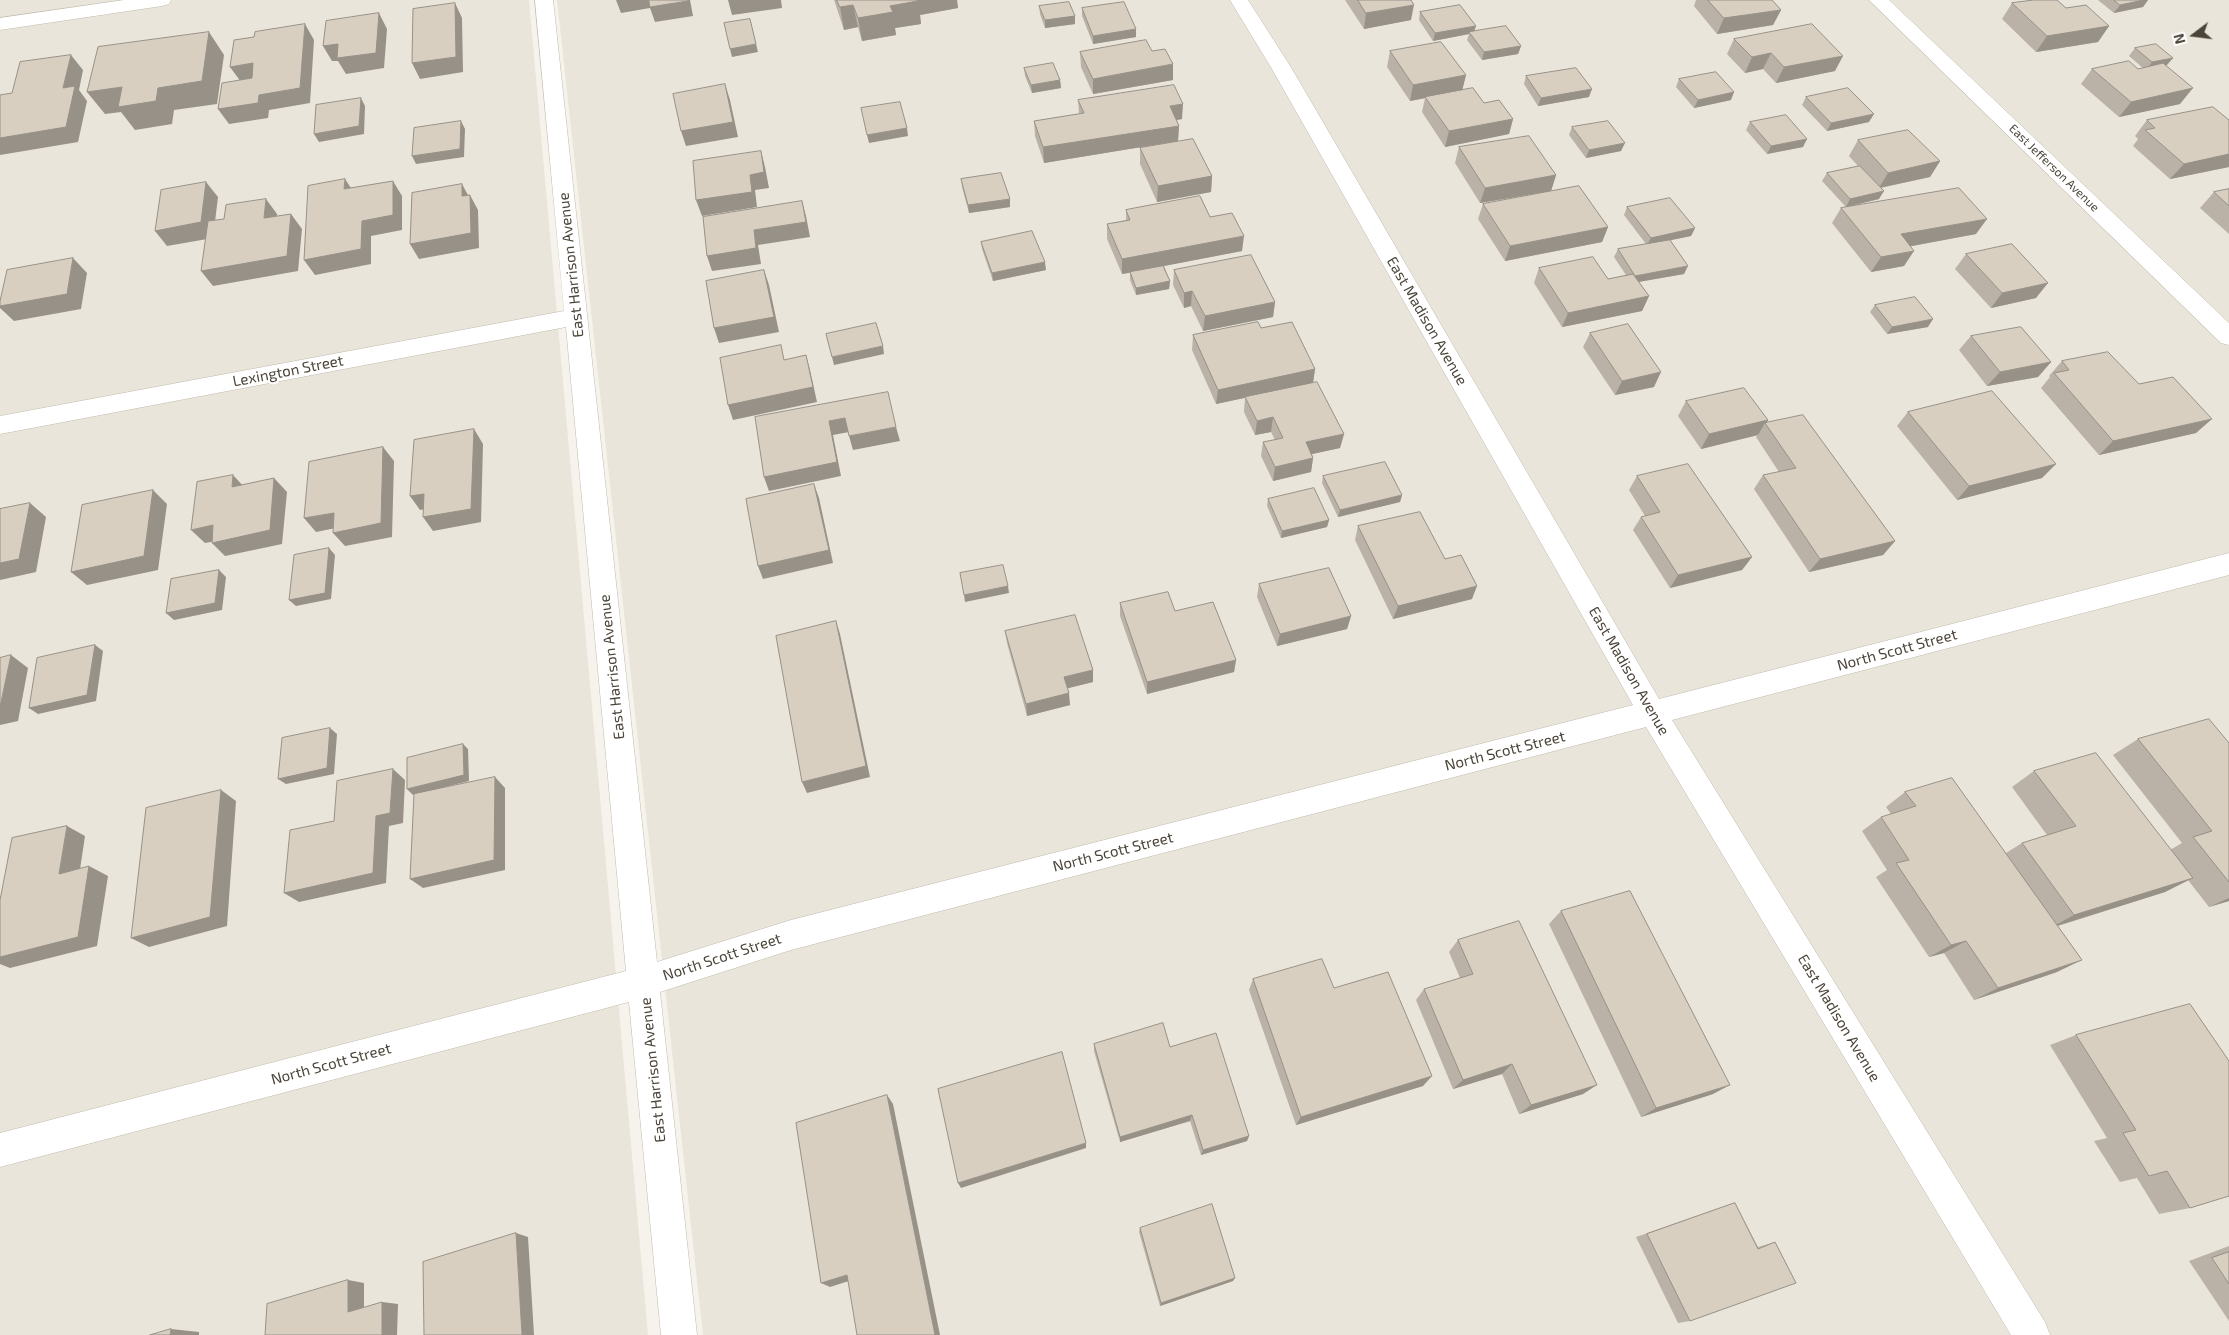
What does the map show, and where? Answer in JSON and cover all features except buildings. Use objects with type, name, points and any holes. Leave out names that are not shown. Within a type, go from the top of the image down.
[{"type":"street","points":[[0,24],[162,0]]},
{"type":"street","name":"East Harrison Avenue","points":[[544,0],[679,1335]]},
{"type":"street","name":"East Madison Avenue","points":[[1239,0],[1282,70],[1653,714],[2032,1335]]},
{"type":"street","name":"East Jefferson Avenue","points":[[1878,0],[2229,337]]},
{"type":"street","name":"Lexington Street","points":[[0,425],[576,317]]},
{"type":"street","name":"North Scott Street","points":[[0,1150],[644,982],[791,935],[2229,564]]},
{"type":"shaded area","points":[[0,0],[529,0],[648,1335],[0,1335]]},
{"type":"shaded area","points":[[557,0],[2229,0],[2229,1335],[703,1335]]}]
